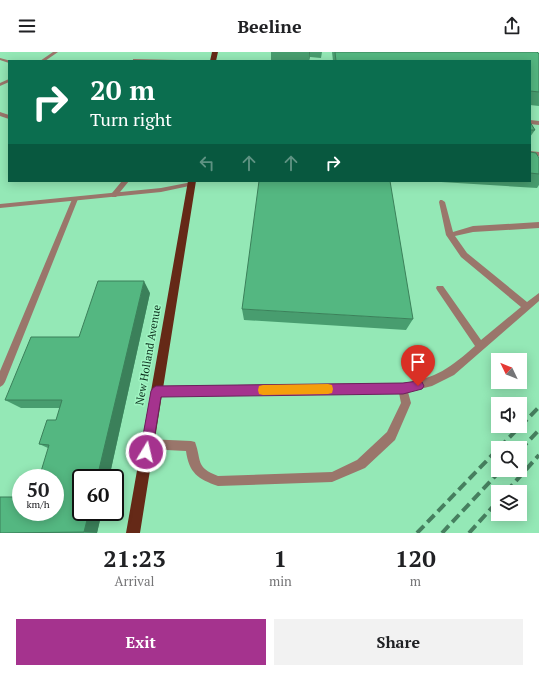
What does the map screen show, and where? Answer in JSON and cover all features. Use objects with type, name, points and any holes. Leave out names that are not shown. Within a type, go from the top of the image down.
[{"type":"main road","name":"New Holland Avenue","points":[[133,533],[190,182]]},
{"type":"street","points":[[44,60],[56,52]]},
{"type":"street","points":[[114,195],[125,182]]},
{"type":"street","points":[[0,206],[161,190],[190,182]]},
{"type":"street","points":[[0,382],[75,199]]},
{"type":"street","points":[[442,202],[450,236],[464,255],[527,307]]},
{"type":"street","points":[[450,236],[473,229],[539,225]]},
{"type":"street","points":[[440,288],[481,347]]},
{"type":"street","points":[[156,391],[403,388],[433,382],[447,375],[539,296]]},
{"type":"street","points":[[147,444],[191,446],[192,462],[203,476],[218,481],[332,477],[362,464],[391,436],[406,403],[403,388]]},
{"type":"building","points":[[335,52],[537,52],[539,54],[539,92],[531,91],[531,60],[336,60]]},
{"type":"building","points":[[531,124],[535,130],[531,130]]},
{"type":"building","points":[[531,152],[536,153],[539,158],[539,174],[531,173]]},
{"type":"building","points":[[259,182],[390,182],[413,319],[242,309]]},
{"type":"building","points":[[98,281],[144,281],[99,469],[72,469],[72,521],[87,521],[84,532],[0,533],[0,497],[12,497],[12,521],[64,521],[64,469],[42,469],[49,445],[39,444],[47,420],[56,420],[62,400],[5,400],[31,337],[79,337]]},
{"type":"railway","points":[[506,441],[539,407]]},
{"type":"railway","points":[[527,443],[539,430]]},
{"type":"railway","points":[[512,485],[539,455]]},
{"type":"railway","points":[[417,533],[491,456]]},
{"type":"railway","points":[[442,533],[494,477]]},
{"type":"railway","points":[[469,533],[491,509]]},
{"type":"slow traffic","points":[[263,390],[328,389]]},
{"type":"route","points":[[146,452],[156,391],[403,388],[418,386]]}]
